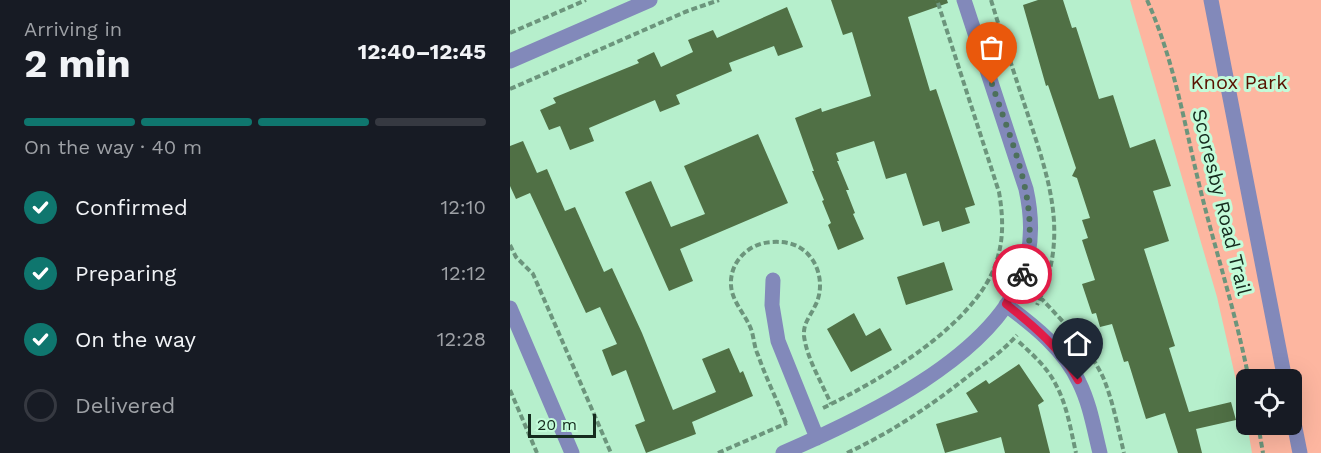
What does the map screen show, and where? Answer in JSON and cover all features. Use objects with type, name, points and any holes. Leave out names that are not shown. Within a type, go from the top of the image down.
[{"type":"street","points":[[510,61],[650,0]]},
{"type":"street","points":[[783,453],[872,412],[936,371],[986,329],[1006,304],[1024,271],[1031,232],[1026,189],[964,0]]},
{"type":"street","points":[[1211,0],[1283,369]]},
{"type":"street","points":[[773,280],[772,305],[778,342],[818,438]]},
{"type":"street","points":[[1006,304],[1030,323],[1070,365],[1084,393],[1100,453]]},
{"type":"street","points":[[510,308],[572,453]]},
{"type":"street","points":[[1296,435],[1300,453]]},
{"type":"path","points":[[510,33],[586,0]]},
{"type":"path","points":[[510,89],[685,12],[719,0]]},
{"type":"path","points":[[822,408],[865,387],[897,367],[945,330],[971,303],[986,283],[997,262],[1002,238],[1003,216],[999,192],[937,0]]},
{"type":"path","name":"Scoresby Road Trail","points":[[1147,0],[1179,92],[1199,184],[1240,332],[1247,369]]},
{"type":"path","points":[[510,245],[516,256],[533,274],[611,453]]},
{"type":"path","points":[[847,453],[892,430],[925,409],[978,368],[1019,332]]},
{"type":"path","points":[[1014,337],[1042,364],[1056,385],[1067,415],[1076,453]]},
{"type":"path","points":[[510,390],[537,453]]},
{"type":"path","points":[[718,453],[795,419]]},
{"type":"path","points":[[1260,435],[1263,453]]},
{"type":"green space","name":"Knox Park","points":[[1130,0],[1321,0],[1321,453],[1252,453],[1249,435],[1302,435],[1302,369],[1236,369],[1236,380],[1217,297]]},
{"type":"building","points":[[831,0],[947,0],[948,3],[908,17],[930,91],[936,89],[975,205],[965,208],[970,223],[942,232],[939,221],[923,226],[906,173],[886,179],[874,141],[836,153],[849,190],[846,190],[855,213],[853,214],[864,239],[838,250],[828,225],[831,223],[822,201],[824,200],[795,118],[821,108],[822,112],[871,96],[852,32],[843,35]]},
{"type":"building","points":[[1038,0],[1063,0],[1072,28],[1076,27],[1099,99],[1113,95],[1130,148],[1155,139],[1171,186],[1153,191],[1169,241],[1144,249],[1175,346],[1169,348],[1189,412],[1231,402],[1236,420],[1196,429],[1202,453],[1178,453],[1165,413],[1146,419],[1128,361],[1124,362],[1112,324],[1100,327],[1096,313],[1092,314],[1082,284],[1095,280],[1082,240],[1088,238],[1082,220],[1090,218],[1077,178],[1072,176],[1076,168],[1048,85],[1046,86],[1023,5]]},
{"type":"building","points":[[787,7],[803,47],[778,56],[774,46],[729,63],[732,71],[676,95],[680,104],[660,112],[655,100],[589,128],[594,141],[570,150],[560,126],[549,130],[540,110],[556,103],[553,98],[639,63],[637,60],[654,52],[661,67],[693,52],[688,40],[713,30],[717,38]]},
{"type":"building","points":[[758,134],[788,203],[680,249],[693,281],[669,291],[625,192],[651,181],[671,227],[705,214],[684,166]]},
{"type":"building","points":[[523,141],[537,173],[547,169],[565,211],[575,207],[604,272],[612,268],[642,333],[673,410],[716,392],[702,359],[729,348],[740,373],[743,371],[753,396],[692,422],[696,434],[646,453],[635,425],[645,421],[626,370],[612,376],[602,350],[617,344],[600,307],[586,313],[530,193],[516,199],[510,186],[510,146]]},
{"type":"building","points":[[944,262],[953,290],[906,305],[897,277]]},
{"type":"building","points":[[854,313],[866,336],[880,328],[892,350],[851,372],[827,329]]},
{"type":"building","points":[[1019,364],[1044,401],[1038,405],[1050,453],[1005,453],[1001,437],[945,453],[936,424],[978,412],[966,393],[986,380],[989,384]]},
{"type":"way so far","points":[[992,84],[1030,208],[1031,232],[1022,274]]},
{"type":"route","points":[[1022,274],[1006,304],[1055,348],[1070,365],[1078,380]]}]
